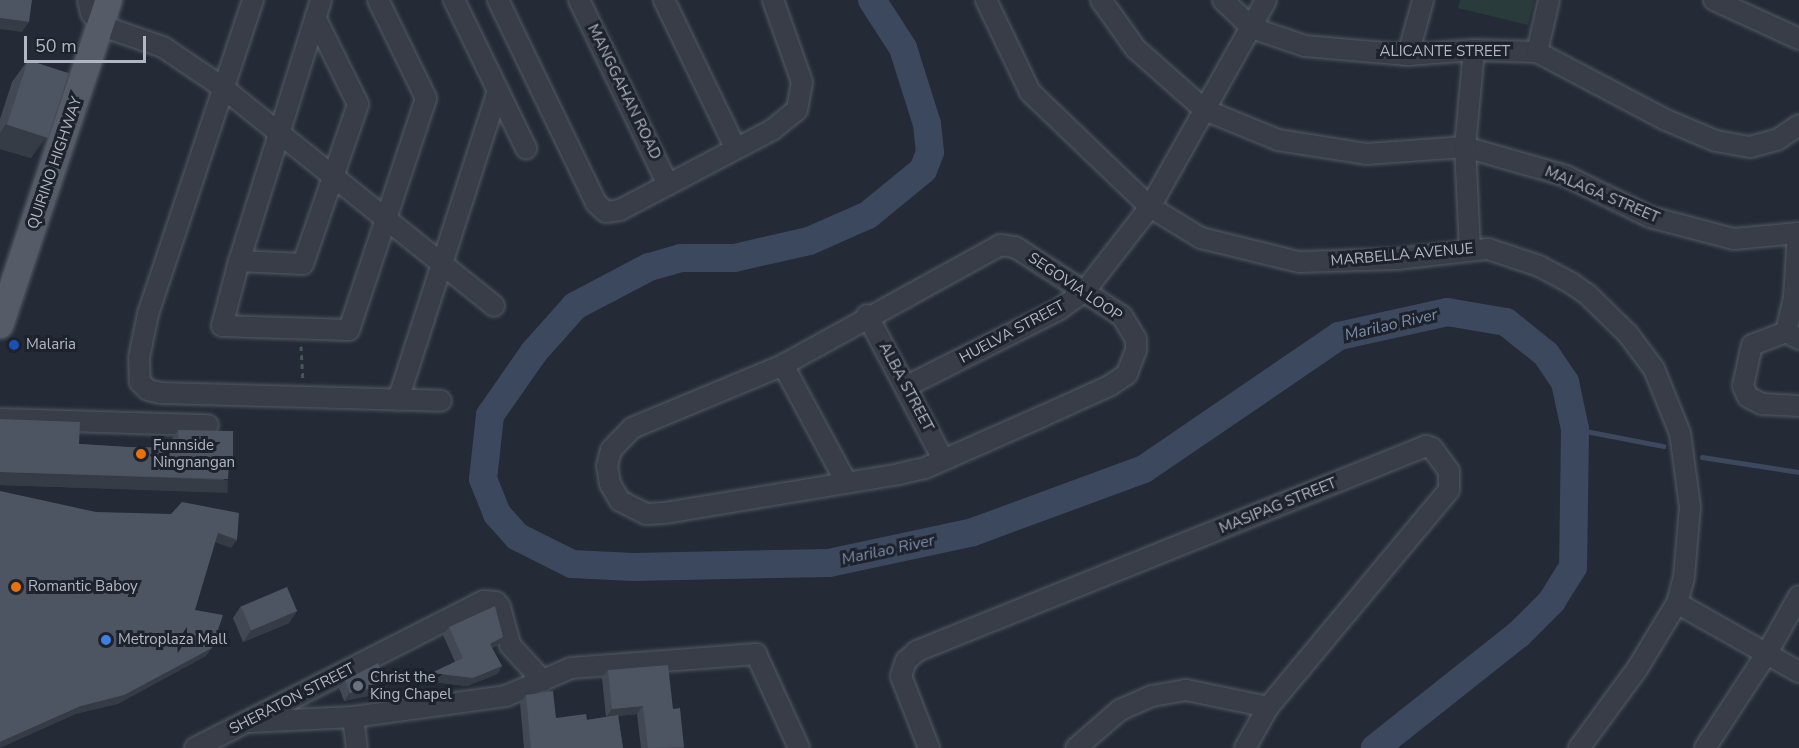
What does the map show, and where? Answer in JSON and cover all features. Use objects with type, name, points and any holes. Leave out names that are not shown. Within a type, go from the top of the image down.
[{"type":"main road","name":"QUIRINO HIGHWAY","points":[[0,325],[109,0]]},
{"type":"street","points":[[88,0],[91,13],[102,26],[163,47],[222,87],[494,306]]},
{"type":"street","points":[[253,0],[222,87],[148,314],[138,372],[148,390],[161,393],[441,401]]},
{"type":"street","points":[[318,9],[239,261],[222,326],[349,330],[426,98],[378,0]]},
{"type":"street","points":[[454,0],[526,148]]},
{"type":"street","points":[[498,0],[600,209],[620,210],[786,121],[797,110],[801,97],[797,62],[773,0]]},
{"type":"street","name":"MANGGAHAN ROAD","points":[[579,0],[668,185]]},
{"type":"street","points":[[664,0],[736,149]]},
{"type":"street","name":"MARBELLA AVENUE","points":[[986,0],[1030,92],[1150,207],[1201,238],[1299,262],[1397,259],[1470,249],[1488,249],[1527,261],[1587,294],[1615,319],[1654,369],[1680,433],[1690,507],[1684,578],[1677,603],[1637,669],[1579,748]]},
{"type":"street","name":"MALAGA STREET","points":[[1101,0],[1136,49],[1205,110],[1278,140],[1366,154],[1465,147],[1566,176],[1650,217],[1734,239],[1798,233]]},
{"type":"street","name":"ALICANTE STREET","points":[[1223,0],[1252,28],[1305,46],[1408,56],[1474,50],[1537,52],[1666,120],[1716,141],[1750,147],[1777,140],[1799,125]]},
{"type":"street","name":"HUELVA STREET","points":[[907,386],[1058,310],[1083,292],[1150,207],[1266,0]]},
{"type":"street","points":[[1408,56],[1423,0]]},
{"type":"street","points":[[1537,52],[1549,0]]},
{"type":"street","points":[[1714,0],[1799,39]]},
{"type":"street","points":[[239,261],[303,264],[358,104],[318,9]]},
{"type":"street","points":[[1470,249],[1465,147],[1474,50]]},
{"type":"street","points":[[398,400],[498,91]]},
{"type":"street","points":[[1798,233],[1793,335],[1752,345],[1743,386],[1748,397],[1762,404],[1799,406]]},
{"type":"street","name":"SEGOVIA LOOP","points":[[1000,245],[1015,247],[1083,292],[1122,316],[1131,327],[1136,350],[1127,374],[1109,386],[944,459],[900,474],[664,513],[633,510],[620,501],[610,484],[607,466],[611,450],[632,428],[783,365],[867,315],[1000,245]]},
{"type":"street","name":"ALBA STREET","points":[[867,315],[944,459]]},
{"type":"street","points":[[783,365],[846,483]]},
{"type":"street","points":[[0,419],[208,425]]},
{"type":"street","name":"MASIPAG STREET","points":[[929,748],[901,676],[906,661],[917,651],[1426,446],[1432,448],[1449,471],[1449,490],[1268,706]]},
{"type":"street","points":[[1705,748],[1767,653],[1799,596]]},
{"type":"street","name":"SHERATON STREET","points":[[195,748],[250,722],[483,601],[496,602],[500,607],[510,645],[543,681]]},
{"type":"street","points":[[1677,603],[1799,672]]},
{"type":"street","points":[[250,722],[353,717],[506,696],[571,668],[756,654],[799,748]]},
{"type":"street","points":[[1076,748],[1120,710],[1152,696],[1186,690],[1268,706],[1245,748]]},
{"type":"street","points":[[353,717],[357,748]]},
{"type":"path","points":[[300,329],[304,398]]},
{"type":"shaded area","points":[[1460,0],[1534,0],[1528,25],[1458,8]]},
{"type":"building","points":[[0,0],[32,0],[29,22],[0,18]]},
{"type":"building","points":[[28,60],[69,73],[48,138],[7,125]]},
{"type":"building","points":[[0,419],[80,422],[79,444],[128,447],[179,448],[178,430],[233,431],[233,460],[229,460],[228,479],[0,472]]},
{"type":"building","name":"Metroplaza Mall","points":[[0,491],[96,512],[171,514],[182,502],[239,513],[237,540],[218,533],[195,610],[223,615],[212,648],[124,695],[81,706],[0,742]]},
{"type":"building","points":[[287,587],[297,611],[251,630],[241,607]]},
{"type":"building","points":[[495,606],[503,637],[490,644],[502,666],[473,678],[431,673],[463,658],[449,627]]},
{"type":"building","points":[[378,663],[387,685],[350,693],[345,680]]},
{"type":"building","points":[[668,665],[673,709],[680,708],[684,747],[648,748],[643,706],[612,709],[608,670]]},
{"type":"building","points":[[553,691],[556,718],[586,714],[587,720],[618,715],[623,748],[531,748],[526,695]]},
{"type":"waterway","name":"Marilao River","points":[[872,0],[903,48],[927,124],[930,152],[923,170],[868,215],[809,241],[734,258],[681,258],[649,267],[575,306],[534,352],[490,415],[483,479],[497,514],[518,537],[572,564],[633,567],[829,563],[973,532],[1144,469],[1339,336],[1447,312],[1506,322],[1546,354],[1565,382],[1575,429],[1573,567],[1552,601],[1519,634],[1375,748]]},
{"type":"waterway","points":[[1575,429],[1663,446]]},
{"type":"waterway","points":[[1702,457],[1799,472]]},
{"type":"place","name":"Malaria","points":[[14,345]]},
{"type":"place","name":"Funnside Ningnangan","points":[[141,454]]},
{"type":"place","name":"Romantic Baboy","points":[[16,587]]},
{"type":"place","name":"Metroplaza Mall","points":[[106,640]]},
{"type":"place","name":"Christ the King Chapel","points":[[358,686]]}]
